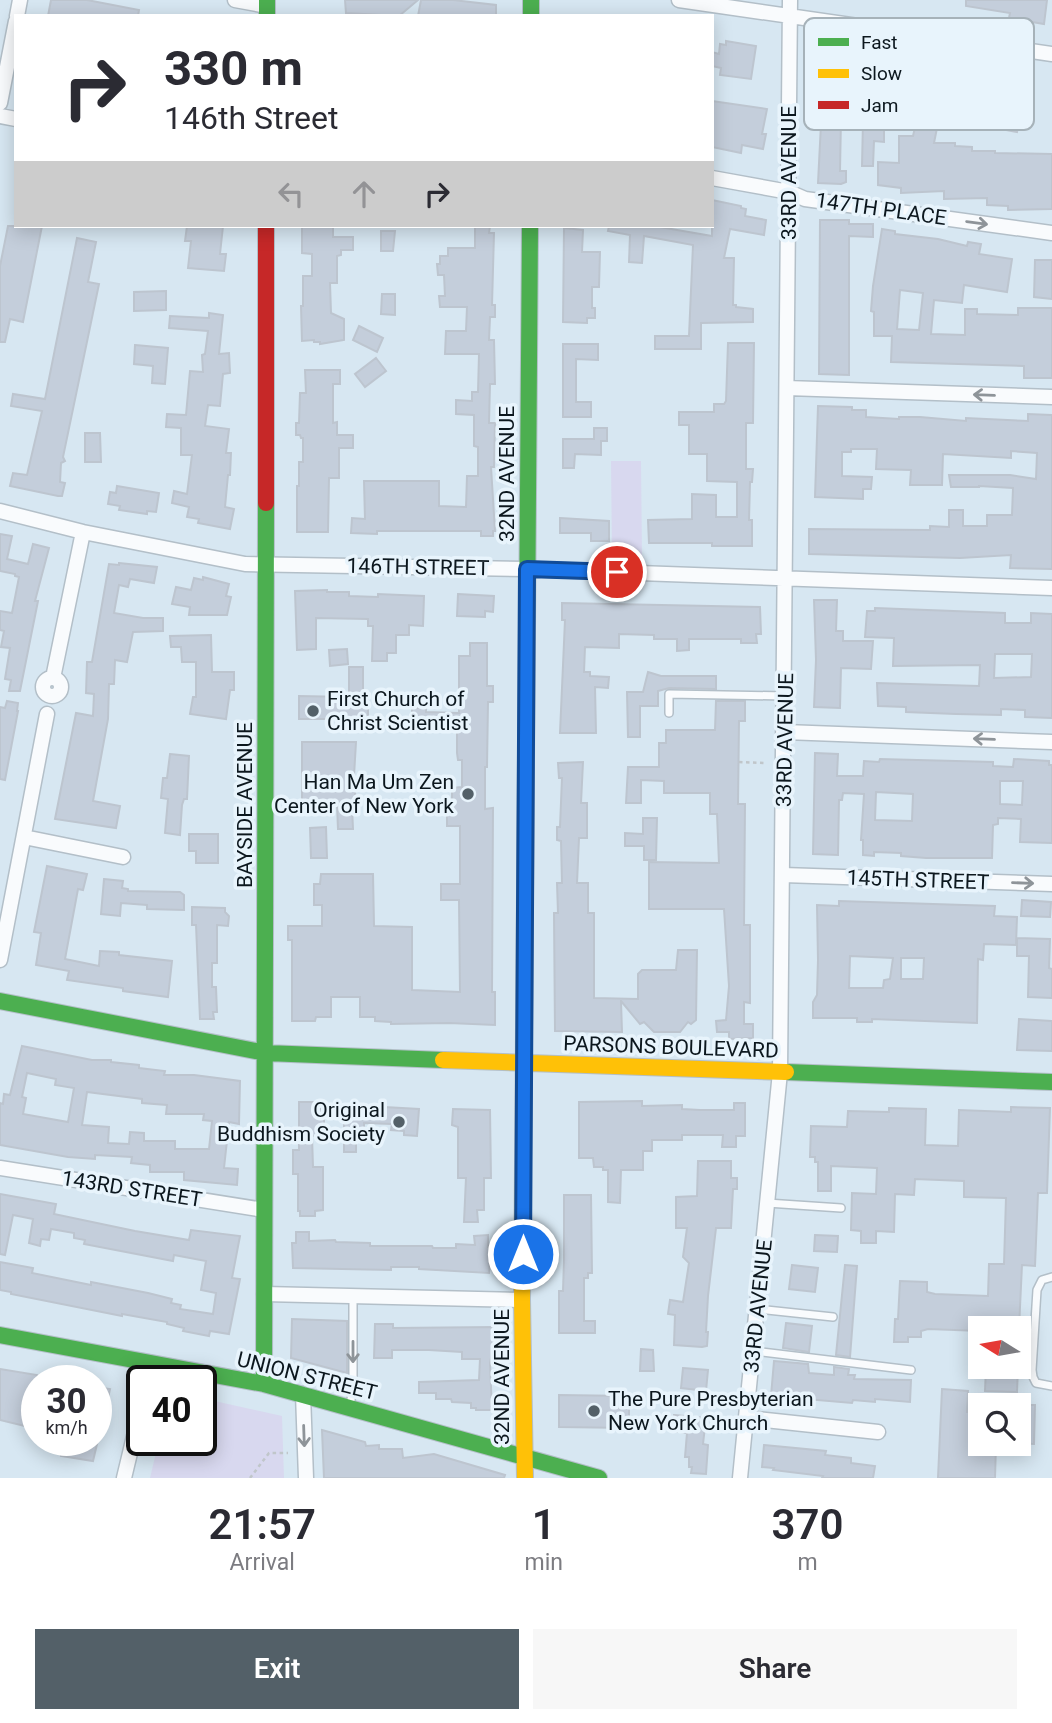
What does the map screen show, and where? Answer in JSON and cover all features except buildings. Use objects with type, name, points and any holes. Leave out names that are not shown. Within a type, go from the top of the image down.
[{"type":"street","points":[[235,0],[267,7]]},
{"type":"street","points":[[678,0],[804,19]]},
{"type":"street","name":"33RD AVENUE","points":[[740,1478],[780,1072],[790,0]]},
{"type":"street","points":[[0,103],[14,32]]},
{"type":"street","points":[[1034,51],[1052,54]]},
{"type":"street","name":"147TH PLACE","points":[[714,178],[789,192],[805,199],[1052,233]]},
{"type":"street","name":"BAYSIDE AVENUE","points":[[264,1384],[267,228]]},
{"type":"street","name":"32ND AVENUE","points":[[525,1478],[522,1300],[530,228]]},
{"type":"street","points":[[787,388],[1052,397]]},
{"type":"street","name":"146TH STREET","points":[[0,511],[83,532],[245,564],[527,569],[1052,588]]},
{"type":"street","points":[[54,678],[83,532]]},
{"type":"street","points":[[0,960],[47,714]]},
{"type":"street","points":[[785,732],[1052,742]]},
{"type":"street","points":[[24,837],[123,857]]},
{"type":"street","name":"145TH STREET","points":[[783,875],[1052,884]]},
{"type":"street","name":"PARSONS BOULEVARD","points":[[0,1001],[266,1053],[1052,1082]]},
{"type":"street","name":"143RD STREET","points":[[0,1168],[264,1210]]},
{"type":"street","points":[[264,1294],[522,1300]]},
{"type":"street","name":"UNION STREET","points":[[0,1335],[264,1384],[599,1478]]},
{"type":"street","points":[[303,1394],[306,1478]]},
{"type":"street","points":[[747,1418],[878,1432]]},
{"type":"street","points":[[124,1478],[129,1456]]},
{"type":"lane","points":[[668,713],[669,694],[785,696]]},
{"type":"lane","points":[[768,1203],[841,1208]]},
{"type":"lane","points":[[1052,1277],[1042,1280],[1037,1290],[1032,1370],[1037,1383],[1052,1386]]},
{"type":"lane","points":[[350,1407],[353,1385],[353,1296]]},
{"type":"lane","points":[[757,1309],[833,1317]]},
{"type":"lane","points":[[753,1351],[911,1370]]},
{"type":"path","points":[[739,762],[764,763]]},
{"type":"path","points":[[251,1478],[269,1453],[288,1453]]},
{"type":"shaded area","points":[[611,461],[641,461],[642,557],[612,557]]},
{"type":"shaded area","points":[[217,1402],[282,1416],[284,1478],[150,1478],[155,1456],[217,1456]]},
{"type":"traffic: fast","points":[[267,0],[267,14]]},
{"type":"traffic: fast","points":[[531,0],[531,14]]},
{"type":"traffic: fast","points":[[524,1027],[530,228]]},
{"type":"traffic: fast","points":[[264,1384],[266,503]]},
{"type":"traffic: fast","points":[[0,1001],[266,1053],[443,1060]]},
{"type":"traffic: fast","points":[[786,1072],[1052,1082]]},
{"type":"traffic: fast","points":[[0,1335],[264,1384],[599,1478]]},
{"type":"traffic: slow","points":[[524,1027],[522,1300],[525,1478]]},
{"type":"traffic: slow","points":[[443,1060],[786,1072]]},
{"type":"traffic: jam","points":[[266,228],[266,503]]},
{"type":"place","name":"First Church of Christ Scientist","points":[[313,711]]},
{"type":"place","name":"Han Ma Um Zen Center of New York","points":[[468,794]]},
{"type":"place","name":"Original Buddhism Society","points":[[399,1122]]},
{"type":"place","name":"The Pure Presbyterian New York Church","points":[[594,1411]]},
{"type":"route","points":[[523,1254],[527,569],[617,572]]}]
